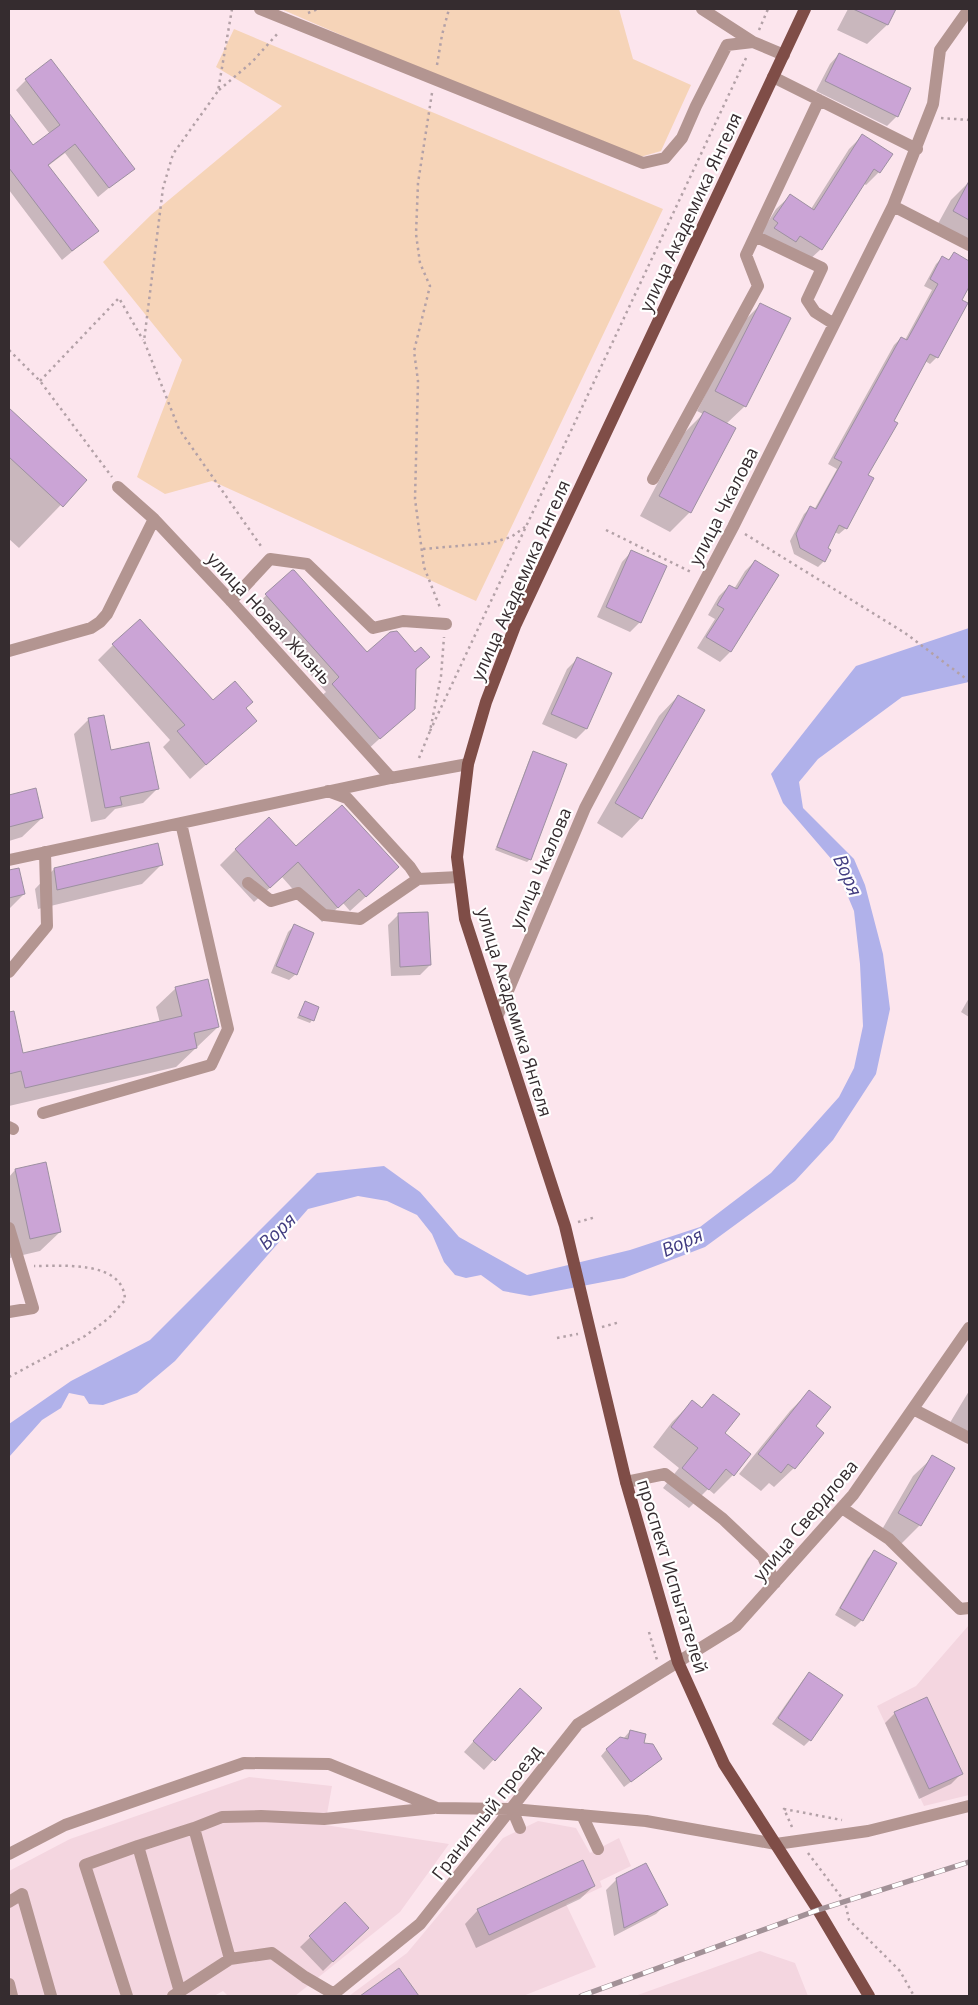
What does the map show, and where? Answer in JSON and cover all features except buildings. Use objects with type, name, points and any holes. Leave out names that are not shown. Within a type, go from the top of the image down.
[{"type":"main road","name":"улица Академика Янгеля","points":[[590,1331],[565,1226],[465,919],[457,857],[468,764],[486,702],[515,626],[805,9]]},
{"type":"main road","name":"проспект Испытателей","points":[[590,1331],[626,1482],[678,1662],[724,1764],[776,1844],[869,1996]]},
{"type":"street","points":[[260,9],[643,163],[665,158],[682,138],[727,45],[753,42]]},
{"type":"street","points":[[702,9],[753,42],[784,55]]},
{"type":"street","name":"улица Чкалова","points":[[497,1017],[585,808],[733,527],[893,206],[917,149],[933,104],[940,50],[969,9]]},
{"type":"street","points":[[773,77],[917,149]]},
{"type":"street","points":[[654,479],[758,286],[746,255],[818,100]]},
{"type":"street","points":[[893,206],[969,245]]},
{"type":"street","points":[[755,236],[822,268],[807,300],[815,312],[834,324]]},
{"type":"street","name":"улица Новая Жизнь","points":[[118,488],[154,519],[392,778]]},
{"type":"street","points":[[9,651],[90,628],[100,622],[107,614],[154,519]]},
{"type":"street","points":[[231,601],[270,559],[307,564],[373,628],[403,621],[446,624]]},
{"type":"street","points":[[9,860],[328,791],[468,764]]},
{"type":"street","points":[[328,791],[347,798],[410,866],[418,879]]},
{"type":"street","points":[[43,1113],[211,1065],[228,1029],[181,823]]},
{"type":"street","points":[[9,972],[47,926],[45,852]]},
{"type":"street","points":[[248,883],[271,901],[298,893],[324,915],[360,919],[418,879],[459,877]]},
{"type":"street","points":[[9,1228],[34,1308],[9,1312]]},
{"type":"street","name":"улица Свердлова","points":[[678,1662],[736,1626],[854,1495],[969,1328]]},
{"type":"street","points":[[913,1409],[969,1438]]},
{"type":"street","points":[[626,1482],[665,1474],[723,1519],[764,1557],[775,1583]]},
{"type":"street","points":[[842,1508],[889,1539],[960,1609],[969,1608]]},
{"type":"street","name":"Гранитный проезд","points":[[333,1995],[420,1924],[578,1724],[678,1662]]},
{"type":"street","points":[[9,1854],[65,1825],[244,1763],[329,1764],[437,1808]]},
{"type":"street","points":[[127,1996],[85,1865],[222,1817],[261,1816],[324,1819],[437,1808],[512,1809],[646,1821],[776,1844],[868,1831],[969,1806]]},
{"type":"street","points":[[512,1809],[520,1828]]},
{"type":"street","points":[[582,1815],[598,1848]]},
{"type":"street","points":[[194,1828],[230,1959]]},
{"type":"street","points":[[138,1846],[177,1994],[230,1959],[272,1953],[333,1995]]},
{"type":"street","points":[[9,1902],[22,1894],[51,1996]]},
{"type":"street","points":[[9,1984],[12,1996]]},
{"type":"path","points":[[218,91],[232,9]]},
{"type":"path","points":[[430,731],[441,676],[446,624],[424,568],[415,499],[418,381],[414,351],[430,286],[420,263],[416,234],[418,183],[424,135],[442,34],[449,9]]},
{"type":"path","points":[[414,774],[430,731],[768,9]]},
{"type":"path","points":[[144,341],[164,188],[173,154],[218,91],[252,62],[289,20]]},
{"type":"path","points":[[927,117],[969,120]]},
{"type":"path","points":[[40,381],[118,298],[144,341],[179,429],[270,559]]},
{"type":"path","points":[[9,350],[40,381],[107,468],[118,488]]},
{"type":"path","points":[[422,549],[491,543],[511,537],[527,526]]},
{"type":"path","points":[[733,527],[905,633],[969,681]]},
{"type":"path","points":[[606,530],[705,580]]},
{"type":"path","points":[[565,1226],[596,1217]]},
{"type":"path","points":[[9,1377],[85,1336],[109,1318],[125,1300],[124,1290],[113,1275],[70,1265],[20,1266]]},
{"type":"path","points":[[557,1338],[590,1331]]},
{"type":"path","points":[[649,1632],[661,1673]]},
{"type":"path","points":[[847,1820],[784,1809],[798,1840],[845,1902],[849,1920],[900,1971],[914,1996]]},
{"type":"shaded area","points":[[281,9],[619,9],[633,59],[691,85],[661,151],[630,160]]},
{"type":"shaded area","points":[[234,29],[663,209],[476,601],[212,481],[165,494],[137,477],[182,360],[103,262],[152,214],[282,106],[216,67]]},
{"type":"shaded area","points":[[969,1625],[969,1795],[924,1806],[877,1706],[916,1686]]},
{"type":"shaded area","points":[[249,1777],[332,1786],[325,1825],[449,1844],[400,1912],[295,1996],[228,1996],[223,1991],[214,1996],[9,1996],[9,1871],[70,1839]]},
{"type":"shaded area","points":[[538,1821],[576,1828],[590,1853],[619,1838],[631,1866],[600,1881],[602,1887],[566,1904],[596,1967],[523,1996],[349,1996],[407,1953],[503,1838]]},
{"type":"shaded area","points":[[760,1951],[795,1963],[808,1996],[635,1996]]},
{"type":"water","name":"Воря","points":[[969,628],[969,682],[902,697],[818,759],[799,782],[803,808],[854,859],[865,885],[883,954],[890,1009],[876,1074],[833,1140],[795,1181],[705,1247],[624,1278],[530,1296],[503,1291],[481,1275],[466,1278],[455,1275],[444,1262],[432,1234],[417,1215],[387,1201],[358,1196],[308,1209],[175,1361],[137,1393],[103,1405],[89,1404],[84,1396],[69,1393],[61,1408],[42,1420],[9,1457],[9,1424],[71,1381],[150,1340],[317,1173],[384,1166],[420,1192],[459,1237],[527,1275],[630,1250],[700,1227],[771,1173],[839,1097],[854,1068],[863,1026],[860,964],[854,911],[833,861],[783,803],[771,774],[856,666]]},
{"type":"railway","points":[[581,1996],[818,1910],[969,1862]]}]
